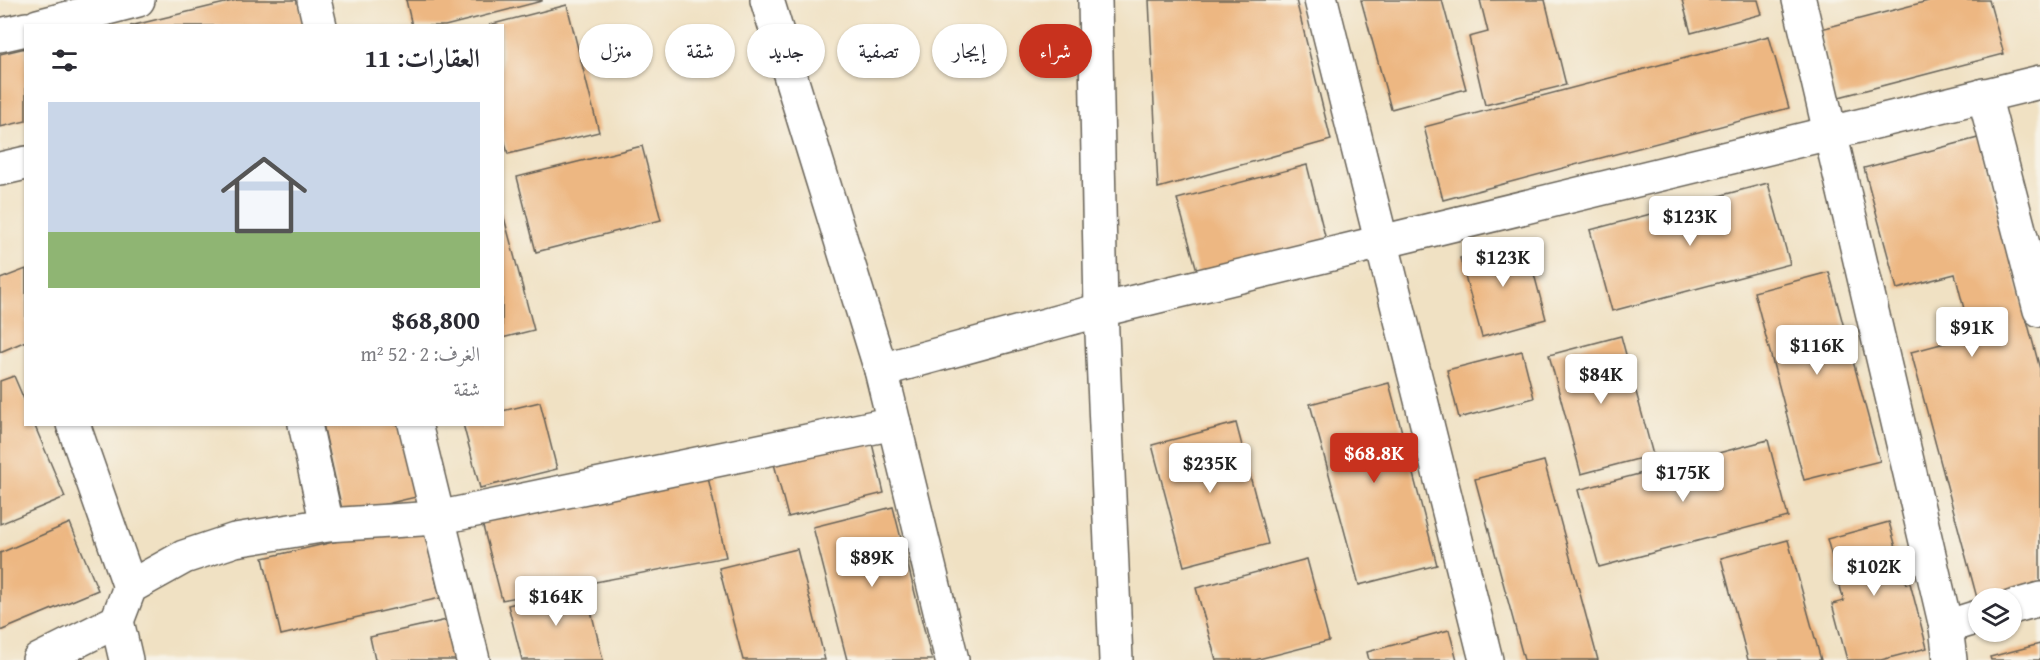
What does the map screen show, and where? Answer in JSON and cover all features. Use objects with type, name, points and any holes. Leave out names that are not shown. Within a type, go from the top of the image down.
[{"type":"street","points":[[46,24],[138,0]]},
{"type":"street","points":[[314,0],[320,24]]},
{"type":"street","points":[[767,0],[881,370],[952,660]]},
{"type":"street","points":[[1095,0],[1101,310],[1116,660]]},
{"type":"street","points":[[1321,0],[1486,660]]},
{"type":"street","points":[[1799,0],[1832,132],[1946,627],[1950,660]]},
{"type":"street","points":[[0,35],[24,29]]},
{"type":"street","points":[[881,370],[1101,310],[2040,82]]},
{"type":"street","points":[[1984,95],[2040,310]]},
{"type":"street","points":[[0,169],[24,163]]},
{"type":"street","points":[[130,587],[184,557],[235,540],[327,525],[437,518],[894,423]]},
{"type":"street","points":[[75,426],[130,587],[117,621],[126,660]]},
{"type":"street","points":[[305,426],[327,525]]},
{"type":"street","points":[[415,426],[473,660]]},
{"type":"street","points":[[2022,605],[2040,599]]},
{"type":"street","points":[[1946,627],[1968,620]]},
{"type":"street","points":[[39,660],[117,621]]},
{"type":"building","points":[[237,0],[299,0],[305,24],[138,24]]},
{"type":"building","points":[[406,0],[542,0],[453,24],[412,24]]},
{"type":"building","points":[[1149,0],[1296,0],[1331,140],[1158,188]]},
{"type":"building","points":[[1361,0],[1442,0],[1466,89],[1391,109]]},
{"type":"building","points":[[1480,0],[1545,0],[1566,85],[1485,105],[1469,37],[1488,32]]},
{"type":"building","points":[[1682,0],[1758,0],[1762,14],[1691,33]]},
{"type":"building","points":[[1932,0],[1989,0],[2004,54],[1839,97],[1821,29]]},
{"type":"building","points":[[567,5],[579,53],[579,78],[585,78],[599,132],[508,154],[504,139],[504,24],[493,24]]},
{"type":"building","points":[[1769,36],[1789,108],[1443,200],[1424,127]]},
{"type":"building","points":[[24,48],[24,121],[0,127],[0,54]]},
{"type":"building","points":[[1978,138],[2040,369],[2040,587],[2022,592],[2022,588],[1974,588],[1911,352],[1971,336],[1955,274],[1897,289],[1864,168]]},
{"type":"building","points":[[642,146],[661,220],[536,252],[517,177]]},
{"type":"building","points":[[1307,165],[1326,240],[1198,274],[1177,199]]},
{"type":"building","points":[[1768,183],[1790,264],[1612,311],[1590,230]]},
{"type":"building","points":[[504,218],[534,330],[504,338]]},
{"type":"building","points":[[1525,240],[1546,319],[1482,337],[1460,258]]},
{"type":"building","points":[[24,270],[24,342],[0,352],[0,279]]},
{"type":"building","points":[[1829,272],[1880,461],[1804,480],[1754,292]]},
{"type":"building","points":[[1621,336],[1653,455],[1581,474],[1549,355]]},
{"type":"building","points":[[1522,351],[1534,398],[1459,418],[1447,370]]},
{"type":"building","points":[[14,376],[24,399],[24,426],[35,426],[65,497],[0,524],[0,381]]},
{"type":"building","points":[[1389,383],[1437,565],[1359,585],[1310,404]]},
{"type":"building","points":[[540,402],[557,469],[480,488],[464,426],[504,426],[504,411]]},
{"type":"building","points":[[1236,423],[1268,544],[1184,566],[1152,445]]},
{"type":"building","points":[[323,426],[399,426],[416,497],[343,514]]},
{"type":"building","points":[[869,431],[884,493],[788,517],[772,456]]},
{"type":"building","points":[[1768,440],[1788,517],[1599,567],[1578,490]]},
{"type":"building","points":[[1544,461],[1598,660],[1524,660],[1475,479]]},
{"type":"building","points":[[707,473],[726,557],[502,600],[480,515]]},
{"type":"building","points":[[893,507],[932,660],[847,660],[813,527]]},
{"type":"building","points":[[422,522],[440,598],[281,635],[263,558]]},
{"type":"building","points":[[1889,522],[1906,584],[1910,583],[1927,648],[1881,660],[1847,660],[1832,604],[1844,601],[1827,539]]},
{"type":"building","points":[[70,523],[98,590],[0,631],[0,553]]},
{"type":"building","points":[[1788,540],[1821,660],[1748,660],[1721,558]]},
{"type":"building","points":[[797,549],[825,660],[743,660],[719,568]]},
{"type":"building","points":[[1307,559],[1329,641],[1255,660],[1216,660],[1196,588]]},
{"type":"building","points":[[585,586],[603,660],[522,660],[508,605]]},
{"type":"building","points":[[447,620],[457,660],[375,660],[370,637]]},
{"type":"building","points":[[1449,630],[1457,660],[1369,660],[1367,652]]},
{"type":"building","points":[[2040,644],[2040,660],[1991,660],[1990,657]]}]
